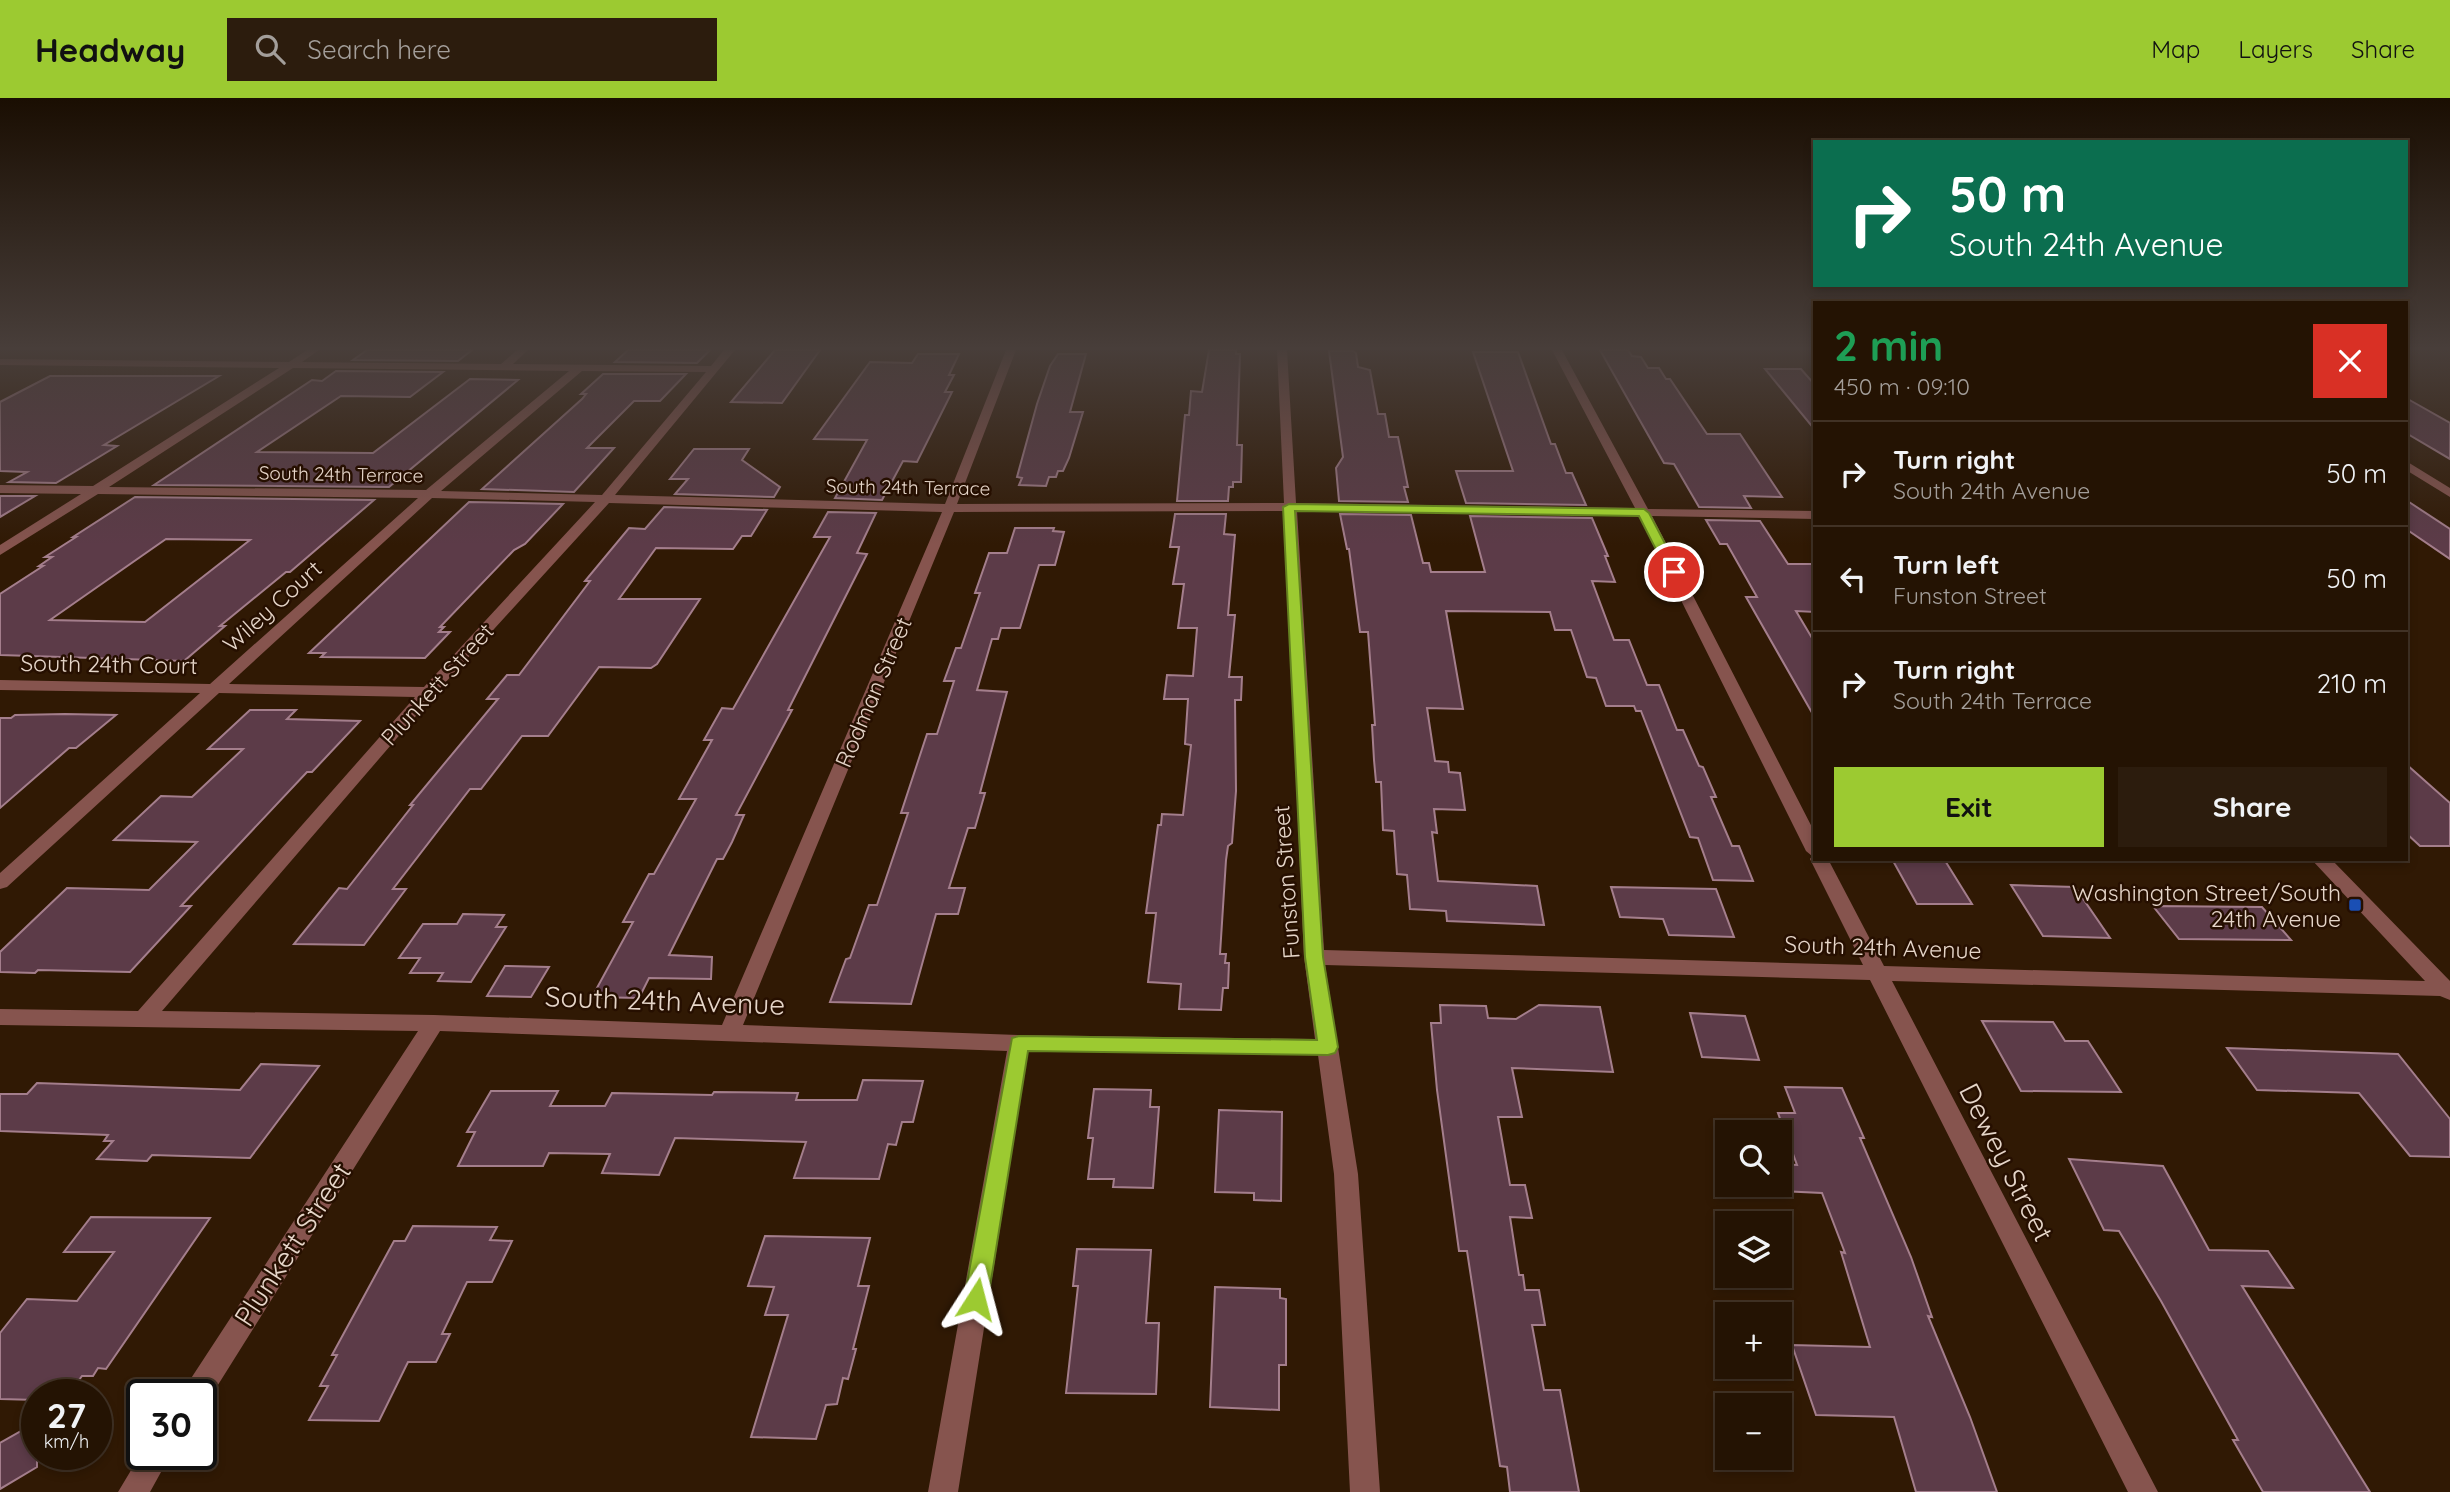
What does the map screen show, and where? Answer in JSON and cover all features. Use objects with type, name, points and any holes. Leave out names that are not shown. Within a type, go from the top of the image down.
[{"type":"street","points":[[0,551],[212,415]]},
{"type":"street","name":"Wiley Court","points":[[0,883],[429,494],[523,415]]},
{"type":"street","name":"Plunkett Street","points":[[143,1019],[428,692],[606,498],[675,415]]},
{"type":"street","name":"Rodman Street","points":[[730,1032],[950,508],[986,415]]},
{"type":"street","name":"Funston Street","points":[[1285,415],[1314,957],[1346,1174],[1365,1492]]},
{"type":"street","points":[[1592,415],[1813,847]]},
{"type":"street","points":[[2408,467],[2450,493]]},
{"type":"street","name":"South 24th Terrace","points":[[0,489],[429,494],[950,508],[1289,507],[1813,515]]},
{"type":"street","name":"South 24th Court","points":[[0,685],[428,692]]},
{"type":"street","name":"Dewey Street","points":[[1820,861],[2143,1492]]},
{"type":"street","points":[[2322,861],[2448,991]]},
{"type":"street","name":"South 24th Avenue","points":[[1314,957],[2448,991]]},
{"type":"street","name":"South 24th Avenue","points":[[0,1017],[434,1023],[1019,1043],[1328,1047]]},
{"type":"street","name":"Plunkett Street","points":[[206,1379],[434,1023]]},
{"type":"street","points":[[943,1492],[1019,1043]]},
{"type":"street","points":[[133,1492],[147,1470]]},
{"type":"building","points":[[0,415],[154,415],[104,445],[117,446],[56,483],[9,482],[27,472],[0,471]]},
{"type":"building","points":[[259,415],[312,415],[257,452],[373,453],[423,415],[476,415],[389,487],[154,485]]},
{"type":"building","points":[[564,415],[620,415],[587,448],[614,448],[574,492],[482,489]]},
{"type":"building","points":[[831,415],[940,415],[917,462],[903,461],[882,500],[835,498],[867,440],[814,439]]},
{"type":"building","points":[[1034,415],[1082,415],[1063,471],[1058,471],[1056,477],[1049,477],[1046,486],[1019,485],[1022,478],[1017,477]]},
{"type":"building","points":[[1185,415],[1238,415],[1237,445],[1242,445],[1241,482],[1233,482],[1233,487],[1229,487],[1228,501],[1177,501]]},
{"type":"building","points":[[1337,415],[1385,415],[1389,437],[1398,437],[1408,487],[1404,487],[1408,502],[1339,501],[1336,468],[1343,457]]},
{"type":"building","points":[[1494,415],[1541,415],[1551,444],[1555,444],[1566,473],[1572,473],[1586,505],[1466,503],[1456,471],[1513,471]]},
{"type":"building","points":[[1637,415],[1694,415],[1707,434],[1740,434],[1782,497],[1744,496],[1751,508],[1699,507],[1674,464],[1664,463]]},
{"type":"building","points":[[1803,415],[1813,415],[1813,428]]},
{"type":"building","points":[[2408,415],[2436,415],[2450,423],[2450,459],[2408,434]]},
{"type":"building","points":[[694,449],[749,449],[742,460],[780,487],[774,497],[675,494],[688,479],[670,479]]},
{"type":"building","points":[[0,496],[35,496],[0,517]]},
{"type":"building","points":[[135,497],[374,500],[290,572],[286,572],[220,626],[225,626],[184,661],[0,655],[0,594],[43,566],[39,566],[52,557],[45,557],[76,537],[73,537]],"holes":[[[166,539],[250,540],[145,622],[50,620]]]},
{"type":"building","points":[[2408,501],[2450,529],[2450,559],[2408,530]]},
{"type":"building","points":[[469,502],[563,504],[525,544],[514,550],[440,627],[444,627],[439,632],[450,632],[425,658],[321,657],[325,653],[309,653]]},
{"type":"building","points":[[664,507],[767,510],[751,536],[742,536],[733,549],[656,548],[619,599],[700,599],[657,664],[651,668],[599,667],[548,736],[522,736],[481,789],[470,789],[393,889],[406,889],[364,945],[294,944],[339,888],[347,889],[413,805],[410,805],[498,699],[487,699],[507,675],[519,675],[590,581],[585,581],[629,528],[645,529]]},
{"type":"building","points":[[828,512],[876,513],[857,553],[867,554],[788,710],[792,710],[736,815],[744,815],[732,842],[723,859],[717,859],[669,955],[712,957],[711,979],[649,978],[639,998],[592,997],[633,922],[623,922],[649,874],[654,874],[696,799],[679,799],[712,740],[704,740],[722,708],[733,709],[830,537],[814,537]]},
{"type":"building","points":[[1175,514],[1226,514],[1224,534],[1235,535],[1228,615],[1235,615],[1229,677],[1242,677],[1241,700],[1235,700],[1236,791],[1232,843],[1228,846],[1226,860],[1220,954],[1226,954],[1225,963],[1229,963],[1228,988],[1223,988],[1221,1010],[1179,1009],[1181,984],[1148,982],[1156,913],[1146,913],[1158,825],[1161,825],[1162,814],[1183,815],[1191,745],[1185,744],[1188,699],[1164,699],[1167,675],[1193,676],[1197,628],[1178,628],[1184,584],[1173,584],[1179,547],[1170,547]]},
{"type":"building","points":[[1340,514],[1411,515],[1423,563],[1429,563],[1431,572],[1485,572],[1470,516],[1592,518],[1608,556],[1605,556],[1615,582],[1592,581],[1614,640],[1629,640],[1647,685],[1659,685],[1677,730],[1683,730],[1699,766],[1703,767],[1716,797],[1711,797],[1732,846],[1739,846],[1753,881],[1713,880],[1698,838],[1690,837],[1641,711],[1636,711],[1634,706],[1606,706],[1596,678],[1587,677],[1571,630],[1555,630],[1550,612],[1446,611],[1463,709],[1427,708],[1435,761],[1448,762],[1449,772],[1460,773],[1465,810],[1434,809],[1437,833],[1432,832],[1438,881],[1537,886],[1544,925],[1447,921],[1446,911],[1410,909],[1407,875],[1397,874],[1394,831],[1383,830],[1381,782],[1376,782],[1374,760],[1372,725],[1375,725],[1368,632],[1360,632],[1349,549]]},
{"type":"building","points":[[1706,520],[1760,521],[1788,564],[1813,564],[1813,612],[1796,611],[1813,640],[1813,714],[1746,597],[1757,597],[1727,544],[1720,544]]},
{"type":"building","points":[[1015,528],[1054,528],[1053,531],[1064,532],[1055,565],[1039,565],[1020,628],[1001,628],[998,639],[992,639],[977,690],[1007,692],[980,793],[985,793],[975,828],[968,828],[949,888],[965,888],[958,914],[936,914],[911,1004],[830,1002],[846,959],[850,958],[869,905],[877,905],[908,813],[901,813],[927,734],[937,734],[954,681],[944,681],[956,648],[961,648],[980,593],[975,593],[989,553],[1007,553]]},
{"type":"building","points":[[250,710],[296,710],[287,719],[360,721],[312,772],[307,772],[181,906],[191,906],[130,972],[0,972],[0,952],[67,888],[149,890],[197,842],[114,840],[161,796],[192,797],[243,749],[208,749]]},
{"type":"building","points":[[65,714],[116,715],[76,748],[69,748],[0,808],[0,718]]},
{"type":"building","points":[[2408,766],[2450,803],[2450,846],[2420,846],[2408,835]]},
{"type":"building","points":[[1893,861],[1945,861],[1972,904],[1917,904]]},
{"type":"building","points":[[2011,885],[2075,887],[2110,938],[2043,936]]},
{"type":"building","points":[[1611,887],[1716,889],[1734,937],[1669,935],[1663,919],[1620,917]]},
{"type":"building","points":[[2153,906],[2262,907],[2291,940],[2179,939]]},
{"type":"building","points":[[463,914],[504,915],[496,927],[506,927],[471,982],[438,981],[443,973],[410,973],[420,958],[399,958],[423,924],[457,924]]},
{"type":"building","points":[[505,966],[549,967],[531,997],[487,996]]},
{"type":"building","points":[[1440,1005],[1486,1006],[1488,1018],[1516,1019],[1539,1005],[1600,1007],[1613,1072],[1512,1068],[1522,1117],[1498,1117],[1510,1185],[1525,1185],[1532,1218],[1510,1217],[1519,1275],[1523,1275],[1525,1290],[1539,1290],[1545,1325],[1532,1325],[1544,1390],[1560,1390],[1579,1492],[1510,1492],[1507,1467],[1500,1466],[1467,1251],[1459,1251],[1437,1090],[1431,1023],[1441,1023]]},
{"type":"building","points":[[1690,1013],[1745,1016],[1759,1060],[1702,1057]]},
{"type":"building","points":[[1982,1021],[2053,1022],[2065,1041],[2088,1041],[2121,1092],[2021,1091]]},
{"type":"building","points":[[2227,1048],[2398,1054],[2450,1119],[2450,1157],[2410,1156],[2359,1093],[2257,1090]]},
{"type":"building","points":[[261,1064],[319,1066],[250,1158],[152,1155],[147,1161],[97,1159],[113,1141],[104,1141],[108,1135],[0,1131],[0,1094],[27,1094],[37,1083],[240,1090]]},
{"type":"building","points":[[863,1080],[923,1081],[913,1122],[902,1122],[896,1145],[888,1144],[879,1179],[794,1178],[806,1142],[675,1138],[659,1175],[602,1173],[610,1154],[549,1153],[543,1166],[458,1166],[475,1132],[467,1132],[491,1091],[558,1091],[550,1106],[605,1106],[612,1093],[798,1093],[796,1100],[857,1100]]},
{"type":"building","points":[[1785,1087],[1842,1088],[1864,1138],[1860,1138],[1911,1257],[1932,1317],[1928,1316],[1970,1417],[1997,1492],[1916,1492],[1894,1417],[1816,1415],[1792,1345],[1870,1347],[1841,1252],[1845,1253],[1822,1193],[1792,1192],[1792,1165],[1797,1165],[1792,1151],[1792,1120],[1781,1120],[1778,1113],[1795,1113]]},
{"type":"building","points":[[1094,1089],[1151,1090],[1150,1107],[1159,1107],[1153,1188],[1113,1187],[1114,1179],[1088,1179],[1093,1138],[1088,1138]]},
{"type":"building","points":[[1219,1110],[1282,1112],[1281,1201],[1254,1200],[1254,1193],[1215,1192]]},
{"type":"building","points":[[2069,1159],[2163,1166],[2209,1250],[2268,1251],[2293,1288],[2242,1286],[2370,1492],[2263,1492],[2233,1440],[2238,1440],[2161,1301],[2119,1231],[2104,1230]]},
{"type":"building","points":[[91,1217],[210,1218],[106,1369],[98,1368],[93,1376],[82,1376],[80,1379],[21,1379],[21,1400],[0,1399],[0,1333],[27,1299],[77,1301],[114,1252],[64,1252]]},
{"type":"building","points":[[413,1226],[497,1227],[490,1240],[512,1241],[492,1282],[467,1282],[442,1334],[450,1334],[436,1362],[408,1362],[379,1421],[309,1420],[328,1386],[320,1386],[337,1355],[332,1355],[394,1241],[405,1241]]},
{"type":"building","points":[[765,1236],[870,1238],[858,1286],[869,1286],[848,1379],[843,1378],[837,1404],[826,1405],[816,1439],[751,1437],[788,1315],[765,1315],[774,1287],[748,1286]]},
{"type":"building","points":[[1077,1249],[1151,1250],[1146,1323],[1159,1323],[1156,1394],[1066,1393],[1078,1286],[1073,1286]]},
{"type":"building","points":[[1215,1287],[1280,1289],[1280,1298],[1286,1299],[1286,1365],[1279,1365],[1279,1410],[1210,1407]]},
{"type":"building","points":[[21,1431],[21,1470],[32,1470],[0,1489],[0,1443]]},
{"type":"place","name":"Washington Street/South 24th Avenue","points":[[2355,905]]},
{"type":"route","points":[[976,1299],[1019,1043],[1328,1047],[1314,957],[1289,507],[1644,513],[1674,572]]}]
